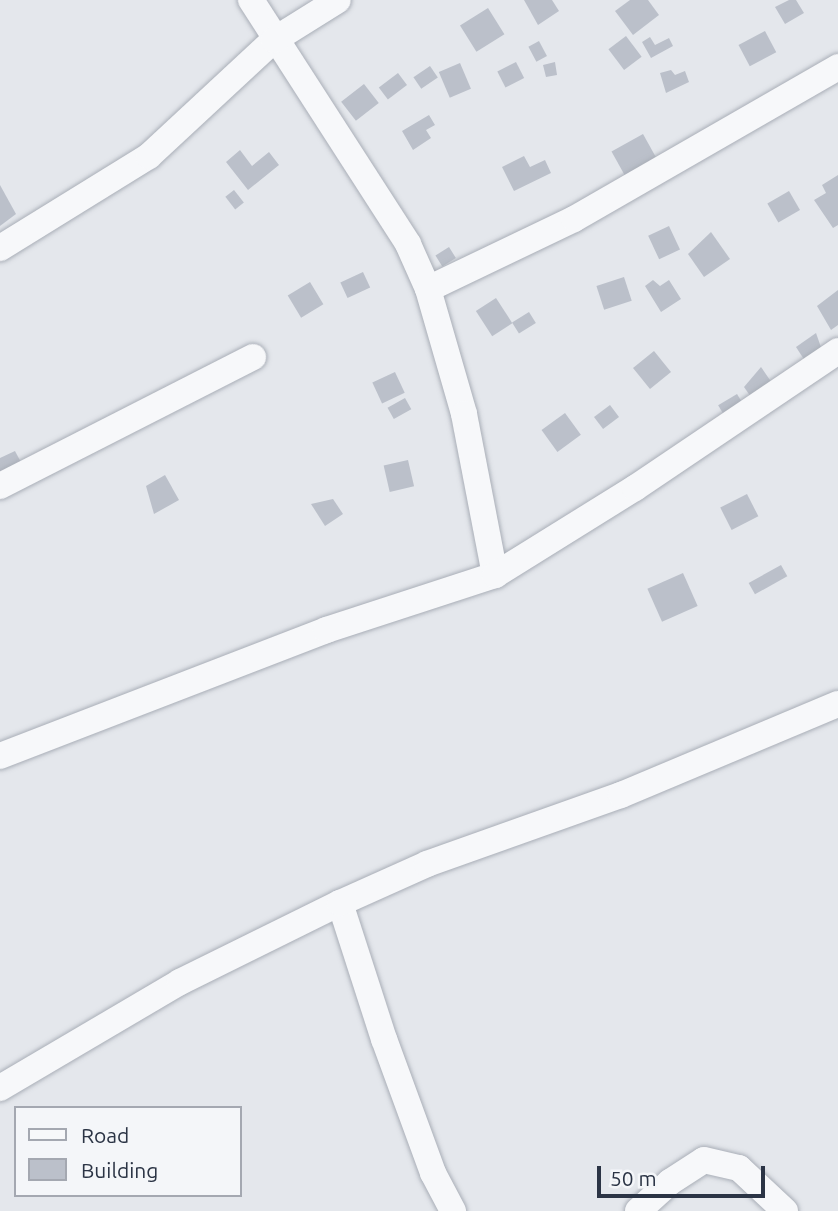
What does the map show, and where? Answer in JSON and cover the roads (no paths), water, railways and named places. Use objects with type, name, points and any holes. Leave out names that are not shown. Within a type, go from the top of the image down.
[{"type":"street","points":[[251,0],[274,40],[408,244],[428,289],[464,414],[495,575]]},
{"type":"street","points":[[0,248],[149,156],[274,40],[338,0]]},
{"type":"street","points":[[428,289],[574,219],[838,68]]},
{"type":"street","points":[[0,756],[326,630],[495,575],[635,488],[838,351]]},
{"type":"street","points":[[0,486],[253,357]]},
{"type":"street","points":[[0,1088],[180,982],[340,903],[427,864],[621,795],[838,704]]},
{"type":"street","points":[[340,903],[393,1064],[433,1173],[453,1211]]},
{"type":"street","points":[[638,1211],[670,1182],[704,1160],[739,1168],[785,1211]]}]
